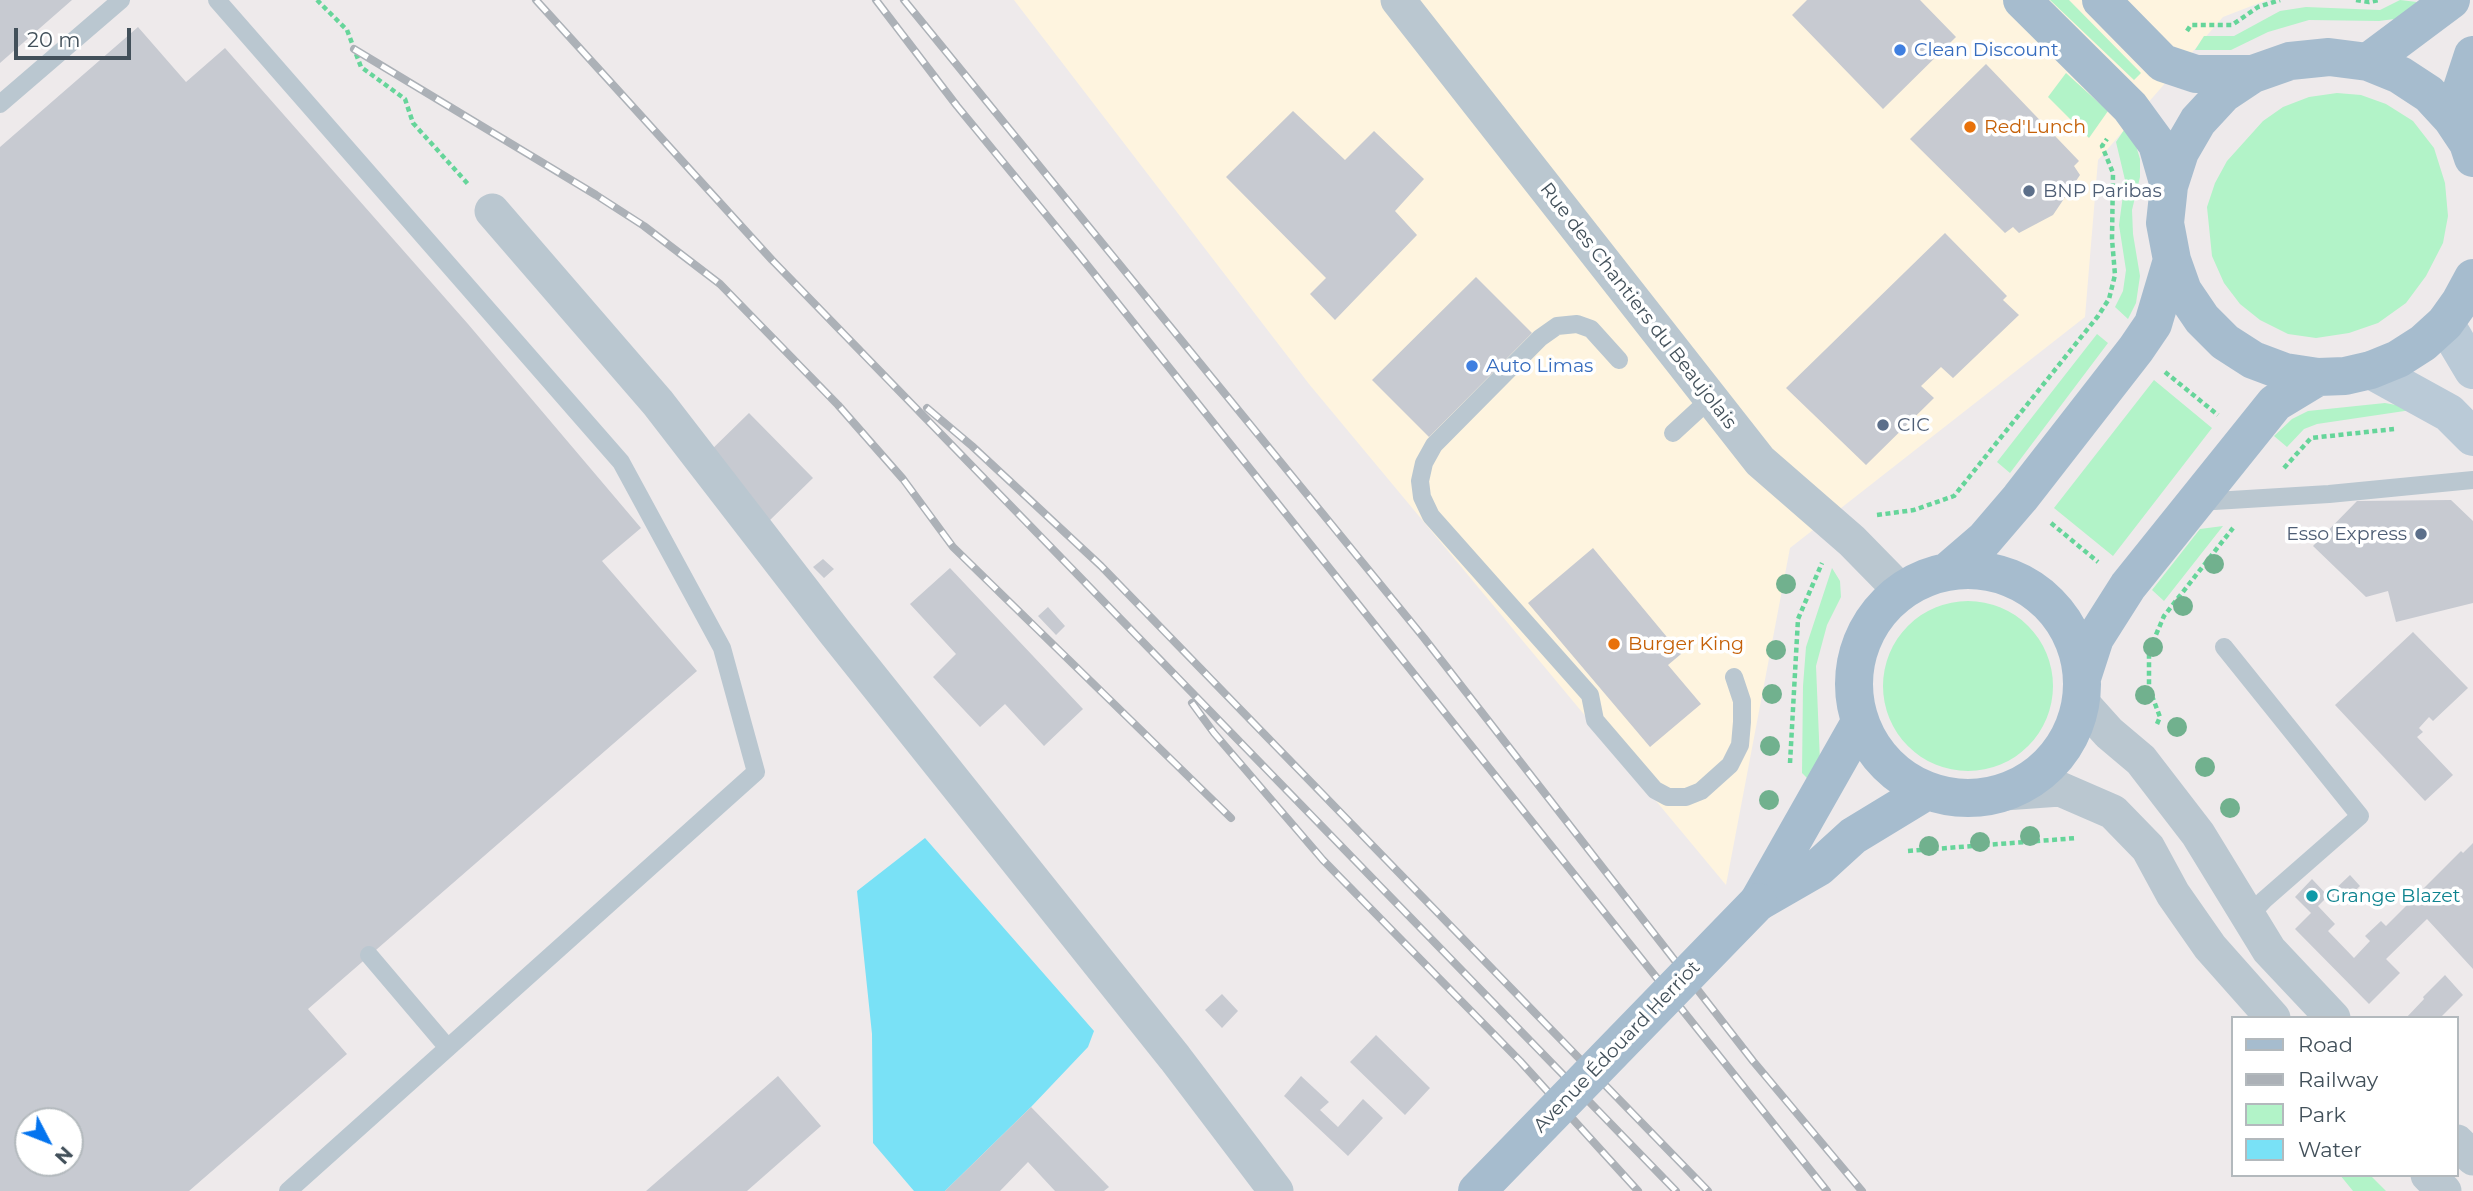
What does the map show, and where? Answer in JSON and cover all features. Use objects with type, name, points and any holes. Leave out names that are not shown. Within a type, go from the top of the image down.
[{"type":"main road","points":[[2022,0],[2130,107],[2157,144],[2169,186]]},
{"type":"main road","points":[[2101,0],[2163,63],[2196,74],[2253,74]]},
{"type":"main road","points":[[2368,62],[2451,0]]},
{"type":"main road","points":[[2466,141],[2473,55]]},
{"type":"main road","points":[[2466,141],[2428,94],[2400,75],[2368,62],[2329,57],[2290,61],[2253,74],[2223,94],[2198,121],[2180,152],[2169,186],[2165,223],[2172,260],[2183,291],[2202,319],[2225,342],[2253,360],[2274,368],[2318,377],[2344,376],[2371,370],[2407,354],[2445,323],[2473,278]]},
{"type":"main road","points":[[1948,571],[1984,540],[2020,498],[2136,349],[2153,324],[2172,260]]},
{"type":"main road","points":[[2445,323],[2473,370]]},
{"type":"main road","points":[[2371,370],[2449,413],[2473,437]]},
{"type":"main road","points":[[2082,689],[2079,653],[2064,621],[2049,602],[2027,586],[2004,575],[1976,570],[1948,571],[1933,575],[1900,590],[1885,604],[1873,621],[1858,653],[1854,688],[1860,722],[1870,743],[1883,761],[1902,778],[1927,791],[1948,797],[1971,799],[2004,793],[2032,780],[2053,760],[2068,740],[2078,718],[2082,689],[2095,638],[2128,586],[2274,403],[2318,377]]},
{"type":"main road","name":"Avenue Édouard Herriot","points":[[1477,1191],[1758,902],[1860,722]]},
{"type":"main road","name":"Avenue Édouard Herriot","points":[[1758,902],[1819,867],[1853,836],[1927,791]]},
{"type":"street","name":"Rue des Chantiers du Beaujolais","points":[[1398,0],[1760,461],[1852,541],[1900,590]]},
{"type":"street","points":[[492,211],[658,403],[834,631],[1175,1058],[1276,1191]]},
{"type":"street","points":[[2082,689],[2109,733],[2141,760],[2199,834],[2269,950],[2331,1016]]},
{"type":"street","points":[[2004,793],[2060,789],[2113,812],[2148,848],[2173,894],[2210,947],[2271,1016]]},
{"type":"street","points":[[2459,1144],[2473,1158]]},
{"type":"street","points":[[2430,1177],[2444,1191]]},
{"type":"lane","points":[[0,104],[121,0]]},
{"type":"lane","points":[[216,0],[621,462],[722,648],[756,772],[288,1191]]},
{"type":"lane","points":[[1619,360],[1591,329],[1577,324],[1557,326],[1540,338],[1434,445],[1424,463],[1420,481],[1422,497],[1431,516],[1590,695],[1595,720],[1655,790],[1668,797],[1686,797],[1701,791],[1731,765],[1740,745],[1742,722],[1742,701],[1734,677]]},
{"type":"lane","points":[[1673,433],[1711,398]]},
{"type":"lane","points":[[2194,502],[2329,494],[2473,480]]},
{"type":"lane","points":[[2224,647],[2360,816],[2249,916]]},
{"type":"lane","points":[[369,955],[448,1048]]},
{"type":"path","points":[[317,0],[347,30],[361,67],[405,99],[414,123],[492,211]]},
{"type":"path","points":[[2356,0],[2379,0]]},
{"type":"path","points":[[2098,316],[2283,470]]},
{"type":"path","points":[[2020,498],[2164,616]]},
{"type":"shaded area","points":[[1014,0],[2267,0],[2223,17],[2098,160],[2085,317],[1790,548],[1726,885],[1309,384]]},
{"type":"green space","points":[[2050,0],[2069,0],[2141,73],[2134,80]]},
{"type":"green space","points":[[2400,0],[2417,2],[2402,18],[2379,21],[2309,20],[2268,32],[2231,50],[2195,50],[2204,36],[2234,36],[2280,11],[2306,7],[2380,10]]},
{"type":"green space","points":[[2066,73],[2108,111],[2089,138],[2048,97]]},
{"type":"green space","points":[[2337,93],[2361,95],[2386,104],[2413,121],[2434,148],[2445,183],[2448,216],[2443,243],[2426,276],[2406,303],[2378,323],[2349,333],[2316,338],[2288,334],[2260,320],[2240,304],[2224,283],[2212,256],[2207,207],[2215,183],[2227,161],[2263,121],[2283,107],[2309,97]]},
{"type":"green space","points":[[2126,127],[2134,139],[2140,159],[2140,177],[2132,210],[2140,276],[2136,303],[2128,319],[2115,307],[2123,291],[2126,270],[2119,225],[2125,180],[2116,142]]},
{"type":"green space","points":[[2097,334],[2108,343],[2010,473],[1997,462]]},
{"type":"green space","points":[[2154,380],[2212,428],[2113,556],[2054,508]]},
{"type":"green space","points":[[2385,403],[2418,409],[2317,424],[2304,429],[2287,447],[2274,436],[2292,419],[2308,411]]},
{"type":"green space","points":[[2223,526],[2164,601],[2152,590],[2200,529]]},
{"type":"green space","points":[[1832,568],[1840,581],[1841,597],[1827,625],[1816,666],[1820,762],[1810,781],[1802,773],[1806,647]]},
{"type":"green space","points":[[1968,601],[2001,607],[2028,626],[2047,653],[2053,686],[2047,719],[2028,746],[2001,765],[1968,771],[1935,765],[1908,746],[1889,719],[1883,686],[1889,653],[1908,626],[1935,607]]},
{"type":"green space","points":[[2342,1177],[2372,1177],[2386,1191],[2353,1191]]},
{"type":"water","points":[[925,838],[1094,1031],[1088,1047],[945,1191],[914,1191],[873,1143],[872,1034],[857,891]]},
{"type":"building","points":[[0,0],[72,0],[0,63]]},
{"type":"building","points":[[1807,0],[1920,0],[1956,37],[1883,109],[1792,15]]},
{"type":"building","points":[[138,27],[186,82],[225,48],[468,324],[641,528],[602,561],[697,671],[308,1009],[347,1054],[189,1191],[0,1191],[0,147]]},
{"type":"building","points":[[1986,64],[2079,161],[2074,166],[2080,175],[2053,215],[2019,233],[2013,227],[2005,233],[1910,139]]},
{"type":"building","points":[[1293,111],[1345,160],[1374,131],[1424,179],[1395,211],[1417,235],[1335,320],[1310,294],[1326,278],[1226,177]]},
{"type":"building","points":[[1945,233],[2007,296],[2003,300],[2019,315],[1953,378],[1941,367],[1921,386],[1934,398],[1866,465],[1786,388]]},
{"type":"building","points":[[1476,277],[1532,333],[1429,437],[1372,380]]},
{"type":"building","points":[[749,413],[813,478],[768,522],[705,456]]},
{"type":"building","points":[[2451,500],[2473,521],[2473,603],[2396,622],[2388,591],[2366,597],[2313,546],[2357,501]]},
{"type":"building","points":[[1593,548],[1681,654],[1668,665],[1701,704],[1650,747],[1528,603]]},
{"type":"building","points":[[823,559],[834,569],[824,578],[813,567]]},
{"type":"building","points":[[950,568],[1083,709],[1044,746],[1005,704],[980,727],[933,677],[956,654],[910,604]]},
{"type":"building","points":[[1048,607],[1065,626],[1056,635],[1038,616]]},
{"type":"building","points":[[2413,632],[2468,688],[2433,721],[2429,717],[2419,728],[2423,732],[2417,737],[2453,775],[2425,801],[2335,705]]},
{"type":"building","points":[[2473,843],[2473,969],[2427,919],[2386,959],[2400,973],[2369,1004],[2295,929],[2311,913],[2295,897],[2312,879],[2328,896],[2318,906],[2335,924],[2328,931],[2354,958],[2370,941],[2365,936],[2381,921],[2386,926],[2461,851],[2463,853]]},
{"type":"building","points":[[2350,875],[2360,886],[2340,905],[2330,894]]},
{"type":"building","points":[[2445,975],[2463,995],[2442,1016],[2408,1016]]},
{"type":"building","points":[[1222,994],[1238,1011],[1222,1028],[1205,1010]]},
{"type":"building","points":[[1376,1035],[1430,1088],[1405,1115],[1350,1062]]},
{"type":"building","points":[[778,1076],[821,1126],[747,1191],[646,1191]]},
{"type":"building","points":[[1301,1076],[1329,1102],[1320,1110],[1338,1127],[1363,1099],[1383,1118],[1348,1156],[1284,1096]]},
{"type":"building","points":[[1031,1107],[1109,1187],[1104,1191],[1055,1191],[1028,1162],[1000,1191],[945,1191]]},
{"type":"railway","points":[[536,0],[772,260],[1676,1191]]},
{"type":"railway","points":[[876,0],[957,106],[1080,256],[1827,1191]]},
{"type":"railway","points":[[904,0],[1424,638],[1753,1061],[1862,1191]]},
{"type":"railway","points":[[354,49],[596,195],[644,226],[720,284],[838,405],[903,479],[953,547],[1231,818]]},
{"type":"railway","points":[[927,408],[972,446],[1101,566],[1708,1191]]},
{"type":"railway","points":[[1192,703],[1214,733],[1323,860],[1520,1061],[1638,1191]]},
{"type":"place","name":"Clean Discount","points":[[1900,50]]},
{"type":"place","name":"Red'Lunch","points":[[1970,127]]},
{"type":"place","name":"BNP Paribas","points":[[2029,191]]},
{"type":"place","name":"Auto Limas","points":[[1472,366]]},
{"type":"place","name":"CIC","points":[[1883,425]]},
{"type":"place","name":"Esso Express","points":[[2421,534]]},
{"type":"place","name":"Burger King","points":[[1614,644]]},
{"type":"place","name":"Grange Blazet","points":[[2312,896]]}]
